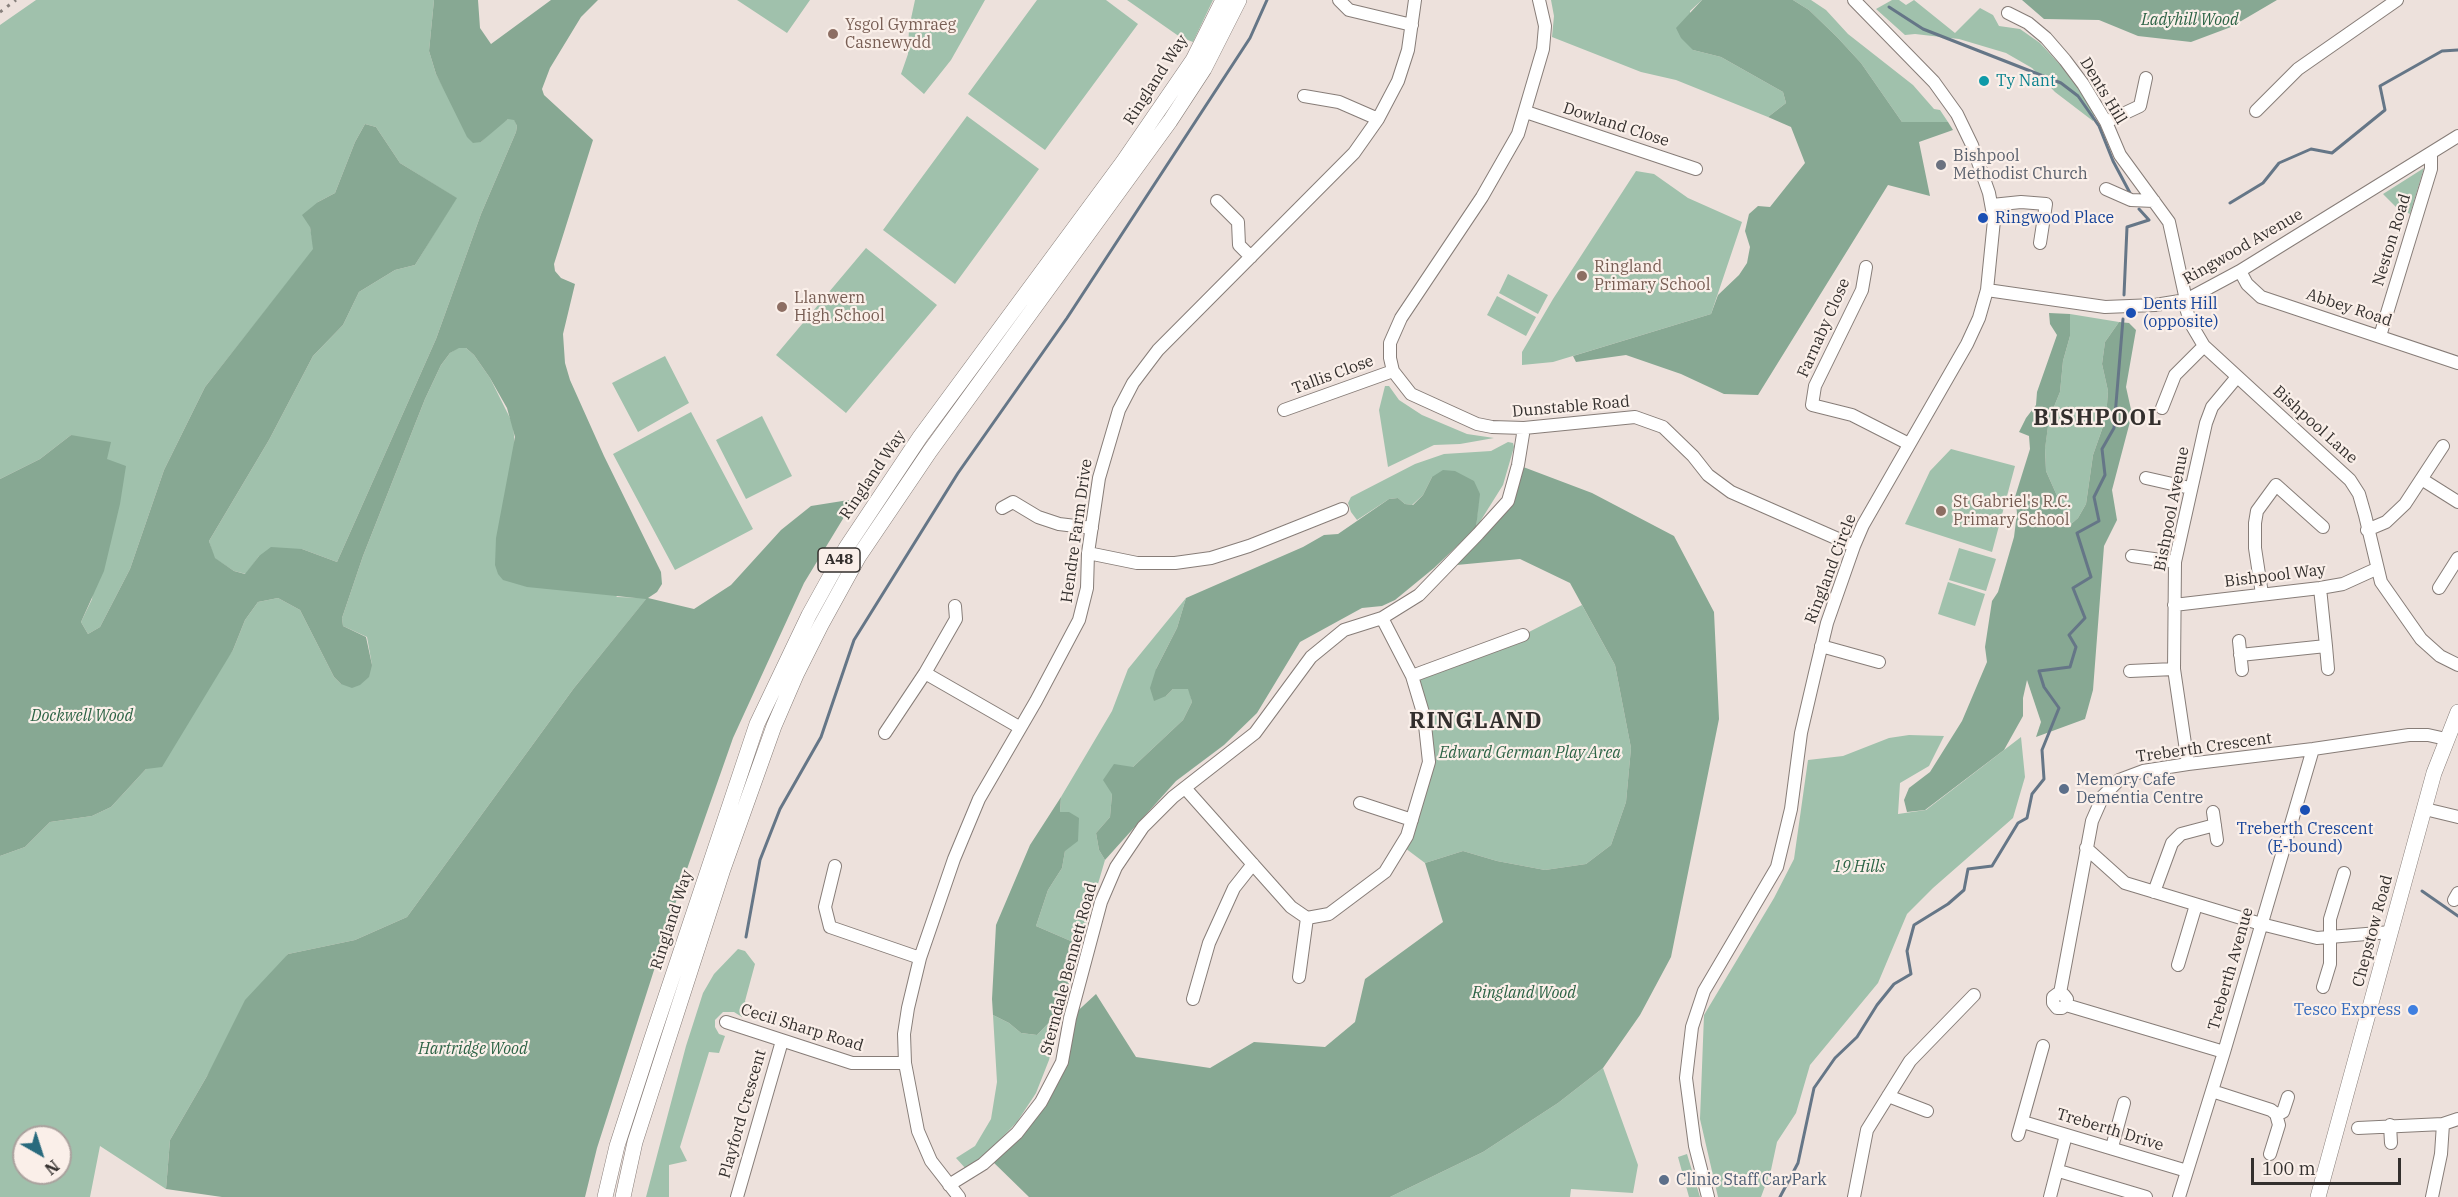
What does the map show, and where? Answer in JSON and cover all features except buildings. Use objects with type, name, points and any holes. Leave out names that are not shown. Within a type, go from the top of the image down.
[{"type":"main road","name":"Ringland Way","points":[[605,1197],[617,1146],[757,724],[809,615],[846,548],[914,446],[1123,162],[1193,60],[1223,0]]},
{"type":"main road","name":"Ringland Way","points":[[623,1197],[635,1142],[723,869],[774,726],[821,625],[859,556],[930,451],[1170,121],[1204,69],[1239,0]]},
{"type":"main road","name":"Chepstow Road","points":[[2318,1197],[2425,809],[2446,739],[2458,712]]},
{"type":"street","points":[[1339,0],[1349,10],[1412,25]]},
{"type":"street","name":"Hendre Farm Drive","points":[[959,1197],[931,1161],[918,1131],[905,1063],[904,1035],[908,1008],[920,958],[954,860],[979,799],[1080,620],[1087,588],[1088,553],[1099,478],[1119,410],[1133,383],[1178,329],[1340,168],[1378,119],[1398,81],[1408,50],[1415,0]]},
{"type":"street","points":[[1393,371],[1390,343],[1401,318],[1502,165],[1518,134],[1543,48],[1545,26],[1539,0]]},
{"type":"street","name":"Ringland Circle","points":[[1708,1197],[1695,1146],[1686,1077],[1692,1027],[1704,991],[1777,867],[1791,809],[1802,733],[1821,646],[1854,546],[1967,344],[1979,318],[1987,290],[1994,220],[1992,205],[1972,145],[1957,114],[1934,82],[1854,0]]},
{"type":"street","points":[[2256,111],[2298,69],[2397,0]]},
{"type":"street","name":"Dents Hill","points":[[2008,13],[2028,23],[2046,38],[2083,84],[2106,122],[2120,155],[2169,222],[2186,304]]},
{"type":"street","points":[[2106,122],[2140,106],[2146,78]]},
{"type":"street","points":[[1304,96],[1339,102],[1378,119]]},
{"type":"street","name":"Dowland Close","points":[[1526,112],[1696,169]]},
{"type":"street","name":"Ringwood Avenue","points":[[1987,290],[2105,307],[2186,304],[2458,136]]},
{"type":"street","name":"Neston Road","points":[[2380,336],[2431,169],[2431,153]]},
{"type":"street","points":[[2106,189],[2131,200],[2154,201]]},
{"type":"street","points":[[1217,201],[1238,222],[1239,245],[1251,257]]},
{"type":"street","points":[[1992,205],[2021,202],[2046,204],[2040,243]]},
{"type":"street","name":"Farnaby Close","points":[[1866,267],[1862,290],[1815,386],[1812,405],[1852,415],[1909,444]]},
{"type":"street","name":"Abbey Road","points":[[2240,271],[2247,284],[2261,297],[2458,363]]},
{"type":"street","name":"Bishpool Lane","points":[[2186,304],[2192,324],[2204,346],[2350,480],[2359,494],[2376,569],[2389,596],[2421,639],[2440,656],[2458,665]]},
{"type":"street","points":[[2162,408],[2175,375],[2204,346]]},
{"type":"street","name":"Tallis Close","points":[[1284,410],[1393,371]]},
{"type":"street","name":"Dunstable Road","points":[[1393,371],[1411,394],[1477,424],[1497,428],[1524,428],[1635,417],[1663,427],[1693,456],[1708,475],[1731,492],[1854,546]]},
{"type":"street","name":"Bishpool Avenue","points":[[2188,764],[2174,669],[2175,562],[2206,423],[2212,406],[2237,377]]},
{"type":"street","name":"Sterndale Bennett Road","points":[[949,1185],[983,1164],[1017,1133],[1041,1102],[1062,1062],[1070,1018],[1101,902],[1116,867],[1143,827],[1185,788],[1254,734],[1311,657],[1344,630],[1382,618],[1419,595],[1508,501],[1518,465],[1524,428]]},
{"type":"street","points":[[2367,530],[2386,522],[2406,504],[2443,446]]},
{"type":"street","points":[[2146,478],[2190,488]]},
{"type":"street","points":[[2423,480],[2458,502]]},
{"type":"street","points":[[2262,594],[2255,548],[2255,523],[2257,511],[2276,485],[2323,527]]},
{"type":"street","points":[[1002,508],[1013,502],[1038,517],[1059,524],[1092,528]]},
{"type":"street","points":[[1088,553],[1137,563],[1175,563],[1210,558],[1249,546],[1342,509]]},
{"type":"street","points":[[2132,556],[2175,562]]},
{"type":"street","points":[[2439,588],[2458,558]]},
{"type":"street","name":"Bishpool Way","points":[[2174,605],[2343,584],[2376,569]]},
{"type":"street","points":[[2320,588],[2328,669]]},
{"type":"street","points":[[885,733],[925,673],[956,618],[956,606]]},
{"type":"street","points":[[1185,788],[1291,907],[1307,918],[1329,914],[1385,872],[1407,836],[1429,762],[1424,716],[1412,676],[1382,618]]},
{"type":"street","points":[[1412,676],[1523,635]]},
{"type":"street","points":[[2239,641],[2242,670]]},
{"type":"street","points":[[1821,646],[1879,663]]},
{"type":"street","points":[[2240,655],[2326,646]]},
{"type":"street","points":[[2130,671],[2174,669]]},
{"type":"street","points":[[925,673],[1020,727]]},
{"type":"street","name":"Treberth Crescent","points":[[2224,1052],[2063,999],[2086,848],[2097,808],[2103,796],[2119,780],[2143,771],[2409,735],[2428,735],[2446,739]]},
{"type":"street","name":"Treberth Avenue","points":[[2179,1197],[2313,749]]},
{"type":"street","points":[[1360,803],[1412,820]]},
{"type":"street","points":[[2425,809],[2458,817]]},
{"type":"street","points":[[2213,812],[2217,840]]},
{"type":"street","points":[[2154,892],[2172,843],[2181,834],[2215,825]]},
{"type":"street","points":[[2086,848],[2125,883],[2304,936],[2330,937],[2391,932]]},
{"type":"street","points":[[1193,999],[1209,943],[1234,888],[1253,864]]},
{"type":"street","points":[[835,866],[825,907],[830,927],[920,958]]},
{"type":"street","points":[[2323,987],[2330,964],[2333,904],[2344,873]]},
{"type":"street","points":[[2178,964],[2196,905]]},
{"type":"street","points":[[1299,977],[1307,918]]},
{"type":"street","points":[[1854,1197],[1867,1130],[1911,1061],[1974,995]]},
{"type":"street","name":"Cecil Sharp Road","points":[[726,1022],[852,1063],[905,1063]]},
{"type":"street","name":"Playford Crescent","points":[[737,1197],[782,1041]]},
{"type":"street","points":[[2018,1135],[2043,1046]]},
{"type":"street","points":[[2212,1091],[2271,1110],[2276,1114],[2279,1125],[2270,1154]]},
{"type":"street","points":[[1888,1096],[1927,1111]]},
{"type":"street","points":[[2276,1114],[2283,1112],[2288,1096]]},
{"type":"street","points":[[2112,1147],[2124,1103]]},
{"type":"street","points":[[2358,1128],[2390,1125],[2430,1126],[2458,1119]]},
{"type":"street","name":"Treberth Drive","points":[[2023,1122],[2187,1171]]},
{"type":"street","points":[[2432,1197],[2441,1154],[2443,1124]]},
{"type":"street","points":[[2390,1125],[2391,1143]]},
{"type":"street","points":[[2050,1197],[2059,1171],[2067,1135]]},
{"type":"street","points":[[2059,1171],[2140,1196]]},
{"type":"green space","points":[[36,0],[434,0],[429,51],[436,74],[443,87],[481,142],[501,123],[514,119],[517,126],[516,132],[481,214],[436,339],[337,562],[302,549],[259,556],[246,574],[234,571],[214,558],[209,541],[269,440],[313,356],[343,325],[359,292],[395,270],[415,265],[456,198],[400,163],[376,127],[365,124],[355,142],[335,193],[318,202],[310,227],[314,249],[205,387],[164,470],[130,569],[100,627],[88,634],[81,622],[92,599],[107,459],[71,435],[40,459],[0,479],[0,25]]},
{"type":"green space","points":[[434,0],[478,0],[480,28],[491,44],[551,0],[598,0],[581,17],[550,68],[542,89],[544,95],[593,140],[554,264],[555,271],[561,278],[575,284],[563,334],[565,363],[570,380],[604,456],[661,572],[662,584],[657,592],[648,598],[694,609],[731,585],[781,530],[811,506],[855,499],[804,583],[733,738],[680,889],[597,1148],[585,1197],[222,1197],[166,1189],[170,1140],[207,1076],[245,1000],[288,954],[355,940],[407,917],[574,688],[646,599],[527,587],[503,580],[498,574],[495,565],[496,538],[515,437],[507,408],[490,378],[474,355],[466,348],[459,348],[450,353],[441,365],[425,399],[363,556],[342,618],[343,626],[366,637],[372,665],[369,677],[360,685],[352,688],[341,684],[334,677],[300,610],[278,598],[258,602],[245,620],[233,650],[162,767],[146,769],[111,807],[92,816],[50,822],[25,847],[0,856],[0,479],[40,459],[71,435],[111,442],[107,459],[126,466],[120,504],[104,571],[81,622],[88,634],[100,627],[130,569],[164,470],[205,387],[313,249],[310,227],[302,215],[318,202],[335,193],[355,142],[365,124],[376,127],[400,163],[457,198],[415,265],[395,270],[359,292],[343,325],[313,356],[269,440],[209,541],[215,558],[234,571],[245,574],[259,556],[271,547],[302,549],[337,562],[436,339],[481,214],[516,132],[517,126],[514,120],[508,119],[481,142],[473,143],[467,137],[436,74],[429,51]]},
{"type":"green space","points":[[737,0],[810,0],[787,33]]},
{"type":"green space","points":[[915,0],[985,0],[951,60],[924,94],[901,74],[908,54],[909,28]]},
{"type":"green space","points":[[1037,0],[1106,0],[1138,24],[1045,150],[968,94]]},
{"type":"green space","points":[[1127,0],[1213,0],[1193,42],[1180,37]]},
{"type":"green space","points":[[1551,0],[1702,0],[1690,11],[1693,50],[1721,57],[1783,92],[1786,103],[1768,117],[1676,80],[1641,72],[1552,37],[1554,16]]},
{"type":"green space","points":[[1702,0],[1793,0],[1809,10],[1861,63],[1902,122],[1948,122],[1953,130],[1919,142],[1930,196],[1888,185],[1758,395],[1724,394],[1681,374],[1626,355],[1576,362],[1573,356],[1711,314],[1718,295],[1739,275],[1747,263],[1750,247],[1745,231],[1749,214],[1758,206],[1770,207],[1805,163],[1791,127],[1768,117],[1786,103],[1783,92],[1721,57],[1693,50],[1681,38],[1676,28]]},
{"type":"green space","points":[[1793,0],[1811,0],[1826,10],[1848,34],[1913,85],[1934,109],[1940,110],[1948,122],[1902,122],[1861,63],[1809,10]]},
{"type":"green space","points":[[1892,0],[1899,0],[1906,5],[1914,0],[1955,33],[1980,8],[1993,15],[1999,26],[2020,29],[2040,43],[2065,70],[2095,111],[2093,121],[2055,92],[2032,68],[2006,53],[1959,39],[1905,35],[1876,9]]},
{"type":"green space","name":"Ladyhill Wood","points":[[2022,0],[2277,0],[2231,27],[2191,42],[2138,36],[2099,20],[2044,19]]},
{"type":"green space","points":[[967,116],[1039,169],[955,284],[883,230]]},
{"type":"green space","points":[[2424,168],[2410,214],[2396,207],[2383,194]]},
{"type":"green space","points":[[1636,171],[1654,174],[1688,198],[1742,222],[1711,314],[1553,362],[1522,365],[1522,352],[1553,299]]},
{"type":"green space","points":[[866,248],[937,305],[846,413],[776,355]]},
{"type":"green space","points":[[1508,274],[1548,295],[1538,314],[1499,293]]},
{"type":"green space","points":[[1497,296],[1536,317],[1526,336],[1487,315]]},
{"type":"green space","points":[[2049,313],[2070,314],[2070,336],[2063,361],[2060,392],[2049,419],[2045,449],[2046,471],[2070,525],[2078,518],[2086,504],[2093,455],[2106,418],[2108,391],[2102,364],[2105,342],[2119,322],[2129,323],[2136,330],[2126,387],[2132,414],[2112,490],[2117,520],[2104,546],[2093,690],[2085,719],[2036,737],[2041,722],[2027,680],[2023,698],[2023,716],[2004,750],[1925,810],[1907,812],[1904,800],[1909,788],[1930,772],[1962,721],[1987,662],[1985,647],[1992,601],[1998,592],[2014,537],[2017,513],[2015,497],[2030,449],[2029,436],[2019,432],[2036,405],[2037,392],[2057,335],[2050,324]]},
{"type":"green space","points":[[2070,314],[2119,322],[2105,342],[2102,364],[2108,391],[2106,418],[2093,455],[2086,504],[2078,518],[2070,525],[2046,471],[2045,448],[2049,419],[2060,392],[2063,361],[2070,336]]},
{"type":"green space","points":[[459,347],[466,348],[474,355],[490,378],[513,424],[515,447],[617,597],[647,598],[574,688],[407,917],[355,940],[288,954],[207,1076],[170,1140],[166,1189],[100,1146],[90,1197],[0,1197],[0,856],[25,847],[50,822],[92,816],[111,807],[146,769],[233,650],[245,620],[258,602],[278,598],[300,610],[334,677],[341,684],[372,665],[367,637],[343,626],[342,618],[363,556],[425,399],[441,365],[450,353]]},
{"type":"green space","points":[[665,356],[689,403],[638,432],[612,383]]},
{"type":"green space","points":[[1385,386],[1389,386],[1399,400],[1422,415],[1467,434],[1494,438],[1460,444],[1434,445],[1388,467],[1379,410]]},
{"type":"green space","points":[[691,412],[753,529],[675,570],[613,454]]},
{"type":"green space","points":[[762,416],[792,476],[746,499],[716,440]]},
{"type":"green space","points":[[1508,442],[1513,443],[1514,447],[1503,485],[1476,528],[1479,494],[1432,477],[1423,495],[1412,505],[1405,504],[1398,498],[1389,499],[1357,520],[1351,512],[1348,503],[1351,497],[1415,464],[1444,454],[1491,451]]},
{"type":"green space","points":[[1951,449],[2015,466],[1992,552],[1905,524],[1930,471]]},
{"type":"green space","name":"Ringland Wood","points":[[1518,465],[1592,493],[1674,536],[1714,612],[1719,719],[1671,957],[1640,1015],[1603,1068],[1558,1103],[1483,1152],[1390,1197],[1029,1197],[989,1158],[1017,1133],[1062,1062],[1070,1018],[1096,994],[1136,1057],[1210,1068],[1254,1042],[1325,1047],[1355,1022],[1365,979],[1443,922],[1425,863],[1463,851],[1497,861],[1545,870],[1586,864],[1611,845],[1626,802],[1631,748],[1615,665],[1570,583],[1520,559],[1446,566],[1508,501]]},
{"type":"green space","points":[[1443,470],[1455,471],[1474,481],[1480,494],[1476,528],[1434,568],[1395,600],[1382,606],[1362,608],[1300,642],[1257,713],[1224,745],[1176,781],[1105,860],[1099,850],[1096,833],[1110,817],[1112,794],[1103,780],[1114,764],[1133,767],[1183,720],[1192,702],[1188,689],[1173,689],[1166,696],[1154,701],[1150,688],[1156,669],[1177,628],[1186,598],[1303,547],[1324,535],[1338,534],[1389,499],[1398,498],[1405,504],[1413,505],[1423,495],[1432,477]]},
{"type":"green space","points":[[1959,548],[1996,559],[1986,591],[1949,580]]},
{"type":"green space","points":[[1948,582],[1985,594],[1975,626],[1938,614]]},
{"type":"green space","points":[[1186,598],[1177,628],[1156,669],[1166,696],[1173,689],[1189,689],[1192,702],[1183,720],[1133,767],[1112,794],[1110,817],[1096,833],[1099,850],[1105,860],[1080,945],[1036,926],[1048,890],[1062,868],[1065,851],[1060,812],[1061,797],[1112,711],[1128,669]]},
{"type":"green space","name":"Edward German Play Area","points":[[1582,605],[1615,665],[1631,748],[1626,802],[1611,845],[1586,864],[1545,870],[1497,861],[1463,851],[1425,863],[1401,845],[1429,762],[1412,676],[1523,635]]},
{"type":"green space","name":"19 Hills","points":[[1909,735],[1944,736],[1929,766],[1900,783],[1898,814],[1926,810],[2021,737],[2025,777],[2013,818],[1933,888],[1907,914],[1878,983],[1810,1065],[1796,1113],[1777,1142],[1771,1170],[1761,1197],[1718,1197],[1700,1119],[1704,1015],[1774,898],[1794,859],[1808,760],[1843,756],[1889,738]]},
{"type":"green space","points":[[1061,797],[1060,812],[1069,812],[1079,818],[1078,841],[1065,851],[1062,868],[1048,890],[1036,926],[1080,945],[1061,1010],[1037,1035],[1021,1033],[1009,1023],[993,1015],[996,925],[1030,845]]},
{"type":"green space","points":[[738,949],[745,951],[755,964],[745,1001],[747,1007],[742,1017],[734,1012],[723,1012],[715,1020],[715,1027],[719,1034],[725,1036],[719,1053],[709,1052],[680,1147],[687,1161],[669,1165],[669,1197],[646,1197],[686,1046],[703,993],[714,974]]},
{"type":"green space","points":[[1061,1010],[1049,1060],[1036,1093],[1017,1122],[984,1156],[966,1169],[956,1158],[975,1146],[991,1119],[997,1082],[993,1015],[1009,1023],[1021,1033],[1037,1035]]},
{"type":"green space","points":[[1603,1068],[1638,1165],[1633,1193],[1571,1189],[1570,1197],[1390,1197],[1483,1152],[1558,1103]]},
{"type":"green space","points":[[1687,1154],[1700,1197],[1689,1197],[1678,1157]]},
{"type":"waterway","points":[[746,937],[760,860],[780,809],[821,737],[854,640],[958,473],[1067,318],[1250,38],[1267,0]]},
{"type":"waterway","points":[[1889,7],[1923,29],[2061,83],[2078,96],[2099,126],[2113,161],[2130,193]]},
{"type":"waterway","points":[[2230,203],[2263,183],[2279,163],[2311,149],[2332,153],[2385,110],[2380,86],[2442,51],[2458,50]]},
{"type":"waterway","points":[[2124,295],[2127,227],[2149,220],[2139,209]]},
{"type":"waterway","points":[[1780,1197],[1798,1163],[1814,1088],[1835,1058],[1857,1037],[1877,1005],[1894,984],[1911,974],[1907,951],[1914,925],[1948,904],[1964,890],[1968,869],[1992,866],[2018,823],[2027,818],[2032,794],[2044,779],[2042,750],[2059,708],[2044,687],[2039,671],[2070,667],[2076,647],[2069,635],[2085,618],[2073,588],[2091,577],[2077,533],[2099,521],[2094,497],[2105,475],[2102,449],[2114,428],[2123,319]]},
{"type":"waterway","points":[[2422,891],[2458,916]]},
{"type":"railway","points":[[0,12],[16,0]]},
{"type":"place","name":"Ysgol Gymraeg Casnewydd","points":[[833,34]]},
{"type":"place","name":"Ty Nant","points":[[1984,81]]},
{"type":"place","name":"Bishpool Methodist Church","points":[[1941,165]]},
{"type":"place","name":"Ringwood Place","points":[[1983,218]]},
{"type":"place","name":"Ringland Primary School","points":[[1582,276]]},
{"type":"place","name":"Llanwern High School","points":[[782,307]]},
{"type":"place","name":"Dents Hill (opposite)","points":[[2131,313]]},
{"type":"place","name":"St Gabriel's R.C. Primary School","points":[[1941,511]]},
{"type":"place","name":"Memory Cafe Dementia Centre","points":[[2064,789]]},
{"type":"place","name":"Treberth Crescent (E-bound)","points":[[2305,810]]},
{"type":"place","name":"Tesco Express","points":[[2413,1010]]},
{"type":"place","name":"Clinic Staff Car Park","points":[[1664,1180]]},
{"type":"district","name":"BISHPOOL","points":[[2098,419]]},
{"type":"district","name":"RINGLAND","points":[[1476,722]]},
{"type":"park label","name":"Dockwell Wood","points":[[82,716]]},
{"type":"park label","name":"Hartridge Wood","points":[[473,1049]]}]
